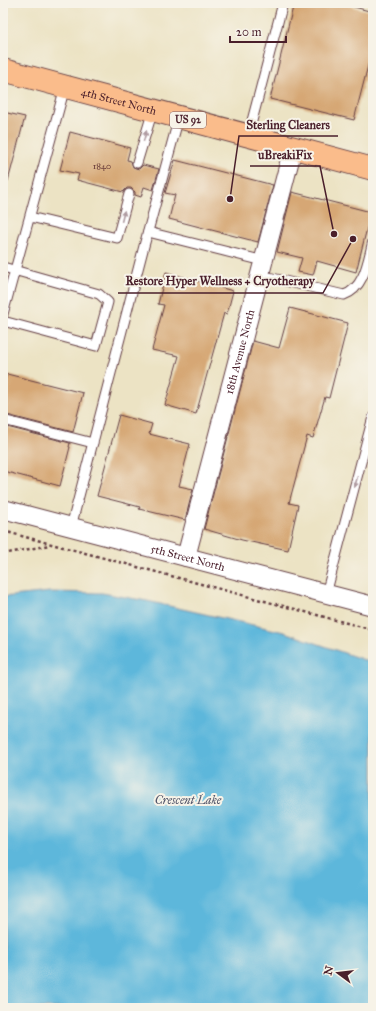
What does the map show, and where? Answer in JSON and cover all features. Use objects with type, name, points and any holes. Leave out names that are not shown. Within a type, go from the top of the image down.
[{"type":"main road","name":"4th Street North","points":[[3,70],[373,169]]},
{"type":"street","name":"18th Avenue North","points":[[186,557],[293,148]]},
{"type":"street","name":"5th Street North","points":[[3,509],[373,606]]},
{"type":"lane","points":[[248,136],[284,3]]},
{"type":"lane","points":[[3,314],[65,87]]},
{"type":"lane","points":[[137,163],[152,110]]},
{"type":"lane","points":[[71,527],[179,117]]},
{"type":"lane","points":[[30,217],[117,238],[129,194]]},
{"type":"lane","points":[[148,232],[344,295],[351,293],[363,275],[373,240]]},
{"type":"lane","points":[[3,267],[99,294],[108,302],[96,346],[3,321]]},
{"type":"lane","points":[[326,594],[373,417]]},
{"type":"lane","points":[[3,420],[93,443]]},
{"type":"path","points":[[3,532],[373,630]]},
{"type":"path","points":[[3,554],[51,545]]},
{"type":"water","name":"Crescent Lake","points":[[50,592],[102,593],[147,601],[284,632],[373,663],[373,1008],[3,1008],[3,597]]},
{"type":"building","points":[[294,3],[339,3],[373,12],[373,46],[354,120],[270,99]]},
{"type":"building","points":[[3,112],[25,117],[8,181],[3,180]]},
{"type":"building","points":[[70,132],[130,148],[127,160],[131,161],[133,167],[139,169],[143,165],[159,169],[153,190],[144,187],[141,197],[135,195],[135,192],[131,188],[127,188],[123,192],[77,180],[79,174],[60,170]]},
{"type":"building","points":[[175,160],[273,185],[258,242],[169,219],[175,195],[165,193]]},
{"type":"building","points":[[292,192],[371,212],[356,272],[317,261],[313,275],[298,272],[302,258],[277,252]]},
{"type":"building","points":[[166,272],[233,291],[227,314],[224,313],[196,414],[165,405],[179,356],[152,350],[164,305],[158,304]]},
{"type":"building","points":[[290,308],[348,323],[329,398],[325,397],[313,438],[307,436],[289,503],[298,505],[288,550],[242,540],[204,529],[253,341],[279,348]]},
{"type":"building","points":[[7,374],[83,393],[73,432],[3,414],[3,387]]},
{"type":"building","points":[[119,415],[152,424],[149,434],[190,444],[179,486],[193,489],[185,520],[139,509],[140,507],[97,496]]},
{"type":"building","points":[[3,426],[70,443],[60,486],[3,471]]},
{"type":"place","name":"Sterling Cleaners","points":[[230,199]]},
{"type":"place","name":"uBreakiFix","points":[[334,234]]},
{"type":"place","name":"Restore Hyper Wellness + Cryotherapy","points":[[353,239]]}]
